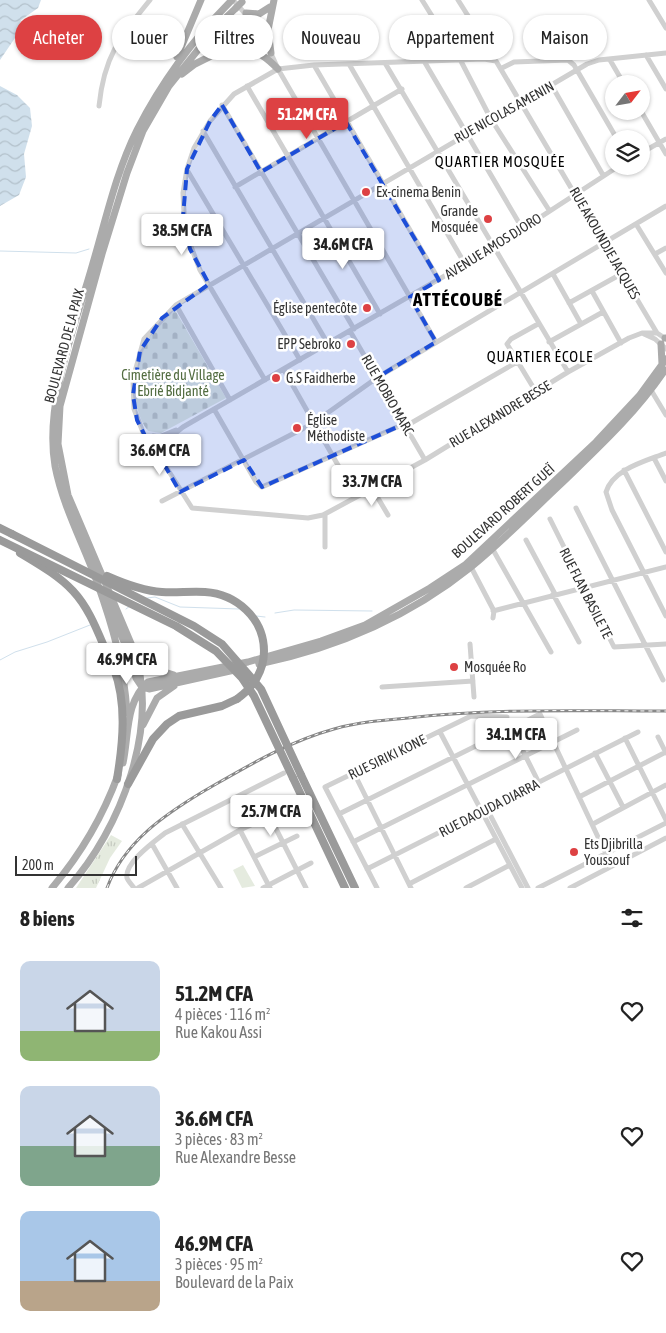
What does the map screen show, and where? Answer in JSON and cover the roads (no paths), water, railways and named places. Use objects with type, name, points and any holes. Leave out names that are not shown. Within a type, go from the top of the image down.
[{"type":"highway","points":[[0,528],[194,626],[222,644],[261,689],[345,888]]},
{"type":"highway","points":[[12,534],[120,582],[142,589],[162,592],[205,592],[236,601],[257,623],[264,649],[260,674],[252,685],[237,699],[222,706],[179,716],[167,724],[153,739],[128,784]]},
{"type":"highway","points":[[0,540],[176,626],[216,651],[238,673],[254,696],[355,888]]},
{"type":"highway","points":[[0,540],[55,574],[72,590],[92,618],[114,669],[120,696],[123,727],[117,779]]},
{"type":"main road","points":[[170,72],[201,0]]},
{"type":"main road","name":"BOULEVARD DE LA PAIX","points":[[127,735],[126,701],[121,658],[97,582],[60,487],[52,447],[53,415],[61,378],[120,172],[136,132],[170,72],[236,2]]},
{"type":"main road","name":"BOULEVARD DE LA PAIX","points":[[68,888],[92,855],[128,784],[141,729],[142,687],[140,669],[130,640],[68,495],[60,463],[58,427],[67,376],[127,173],[143,131],[169,86],[236,2]]},
{"type":"main road","points":[[246,13],[259,14],[272,4]]},
{"type":"main road","points":[[169,86],[195,64],[203,60]]},
{"type":"main road","points":[[268,60],[278,69]]},
{"type":"main road","points":[[665,341],[665,369]]},
{"type":"main road","name":"BOULEVARD ROBERT GUEÏ","points":[[142,687],[152,681],[180,679],[306,652],[364,632],[417,603],[471,567],[622,425],[651,390],[665,369],[666,359]]},
{"type":"main road","name":"BOULEVARD ROBERT GUEÏ","points":[[141,729],[156,698],[180,679],[287,653],[342,634],[365,624],[430,588],[465,564],[596,442],[665,369]]},
{"type":"main road","name":"BOULEVARD DE LA PAIX","points":[[97,582],[111,608],[142,687]]},
{"type":"main road","name":"BOULEVARD ROBERT GUEÏ","points":[[130,640],[143,658],[155,669],[180,679]]},
{"type":"main road","name":"BOULEVARD DE LA PAIX","points":[[52,888],[101,817],[122,764],[131,706],[142,687]]},
{"type":"street","points":[[99,106],[102,77],[109,58],[150,0]]},
{"type":"street","points":[[422,0],[431,15]]},
{"type":"street","points":[[458,0],[467,15]]},
{"type":"street","points":[[649,0],[666,28]]},
{"type":"street","points":[[236,2],[246,13]]},
{"type":"street","name":"RUE NICOLAS AMENIN","points":[[148,442],[134,408],[134,371],[144,339],[176,304],[465,133],[552,86],[592,61],[666,53]]},
{"type":"street","points":[[646,55],[666,89]]},
{"type":"street","points":[[273,58],[436,342]]},
{"type":"street","points":[[490,60],[496,61],[502,68],[512,62],[563,59],[571,62],[612,130]]},
{"type":"street","points":[[265,380],[190,249],[185,231],[183,193],[187,169],[203,132],[222,105],[247,86],[278,69],[314,65],[458,60],[491,119],[549,210]]},
{"type":"street","points":[[610,60],[619,75]]},
{"type":"street","points":[[424,61],[522,228]]},
{"type":"street","points":[[385,63],[568,372]]},
{"type":"street","points":[[348,64],[465,264]]},
{"type":"street","points":[[314,65],[439,280]]},
{"type":"street","name":"RUE AKOUNDJE JACQUES","points":[[502,68],[657,333],[665,341]]},
{"type":"street","points":[[247,86],[380,314]]},
{"type":"street","points":[[552,86],[603,175]]},
{"type":"street","points":[[235,187],[402,89]]},
{"type":"street","name":"RUE MOBIO MARC","points":[[222,105],[297,233],[425,460]]},
{"type":"street","points":[[646,120],[666,154]]},
{"type":"street","points":[[203,132],[328,344]]},
{"type":"street","points":[[650,148],[666,139]]},
{"type":"street","points":[[187,169],[300,360]]},
{"type":"street","name":"AVENUE AMOS DJORO","points":[[159,437],[183,427],[439,280],[493,248],[603,175]]},
{"type":"street","points":[[162,501],[315,422],[378,377],[666,206]]},
{"type":"street","points":[[636,224],[666,273]]},
{"type":"street","points":[[655,254],[666,248]]},
{"type":"street","points":[[570,303],[623,273]]},
{"type":"street","points":[[553,274],[581,324]]},
{"type":"street","points":[[592,291],[621,343]]},
{"type":"street","points":[[176,304],[230,400]]},
{"type":"street","points":[[549,342],[603,312]]},
{"type":"street","points":[[536,392],[507,343],[538,324]]},
{"type":"street","points":[[642,333],[665,341]]},
{"type":"street","name":"RUE ALEXANDRE BESSE","points":[[156,451],[188,505],[195,509],[308,518],[325,514],[425,460],[568,372],[621,343],[642,333],[657,333]]},
{"type":"street","points":[[214,409],[256,482],[262,486],[405,425],[517,362]]},
{"type":"street","points":[[284,370],[356,497]]},
{"type":"street","points":[[651,390],[666,415]]},
{"type":"street","name":"AVENUE AMOS DJORO","points":[[163,443],[183,427]]},
{"type":"street","points":[[153,436],[159,437],[163,443],[161,448],[156,451],[149,448],[148,442],[153,436]]},
{"type":"street","points":[[666,453],[624,470],[607,488],[606,497],[666,616]]},
{"type":"street","points":[[654,458],[666,481]]},
{"type":"street","points":[[624,470],[666,552]]},
{"type":"street","points":[[372,488],[388,515]]},
{"type":"street","points":[[576,508],[663,680]]},
{"type":"street","points":[[325,514],[325,547]]},
{"type":"street","name":"RUE FLAN BASILE TE","points":[[550,519],[614,647],[666,644]]},
{"type":"street","points":[[526,540],[579,642]]},
{"type":"street","points":[[492,548],[551,652]]},
{"type":"street","points":[[471,567],[493,611],[493,618]]},
{"type":"street","points":[[493,611],[666,567]]},
{"type":"street","points":[[470,644],[474,697]]},
{"type":"street","points":[[382,687],[473,681]]},
{"type":"street","points":[[377,888],[339,814],[540,714],[606,854]]},
{"type":"street","name":"RUE SIRIKI KONE","points":[[339,814],[325,787],[471,716],[507,717]]},
{"type":"street","points":[[511,727],[539,783]]},
{"type":"street","points":[[353,842],[577,730]]},
{"type":"street","points":[[440,732],[522,888]]},
{"type":"street","name":"RUE DAOUDA DIARRA","points":[[367,869],[638,732]]},
{"type":"street","points":[[579,797],[666,752],[658,737]]},
{"type":"street","points":[[538,888],[666,821],[625,738]]},
{"type":"street","points":[[595,753],[623,807]]},
{"type":"street","points":[[134,888],[127,879],[127,873],[137,857],[152,844],[182,824],[284,773]]},
{"type":"street","points":[[354,773],[410,886],[496,839]]},
{"type":"street","points":[[593,824],[666,785]]},
{"type":"street","points":[[138,888],[166,870],[293,804]]},
{"type":"street","points":[[487,808],[528,888]]},
{"type":"street","points":[[269,816],[306,888]]},
{"type":"street","points":[[182,824],[222,888]]},
{"type":"street","points":[[240,830],[267,887],[312,863]]},
{"type":"street","points":[[254,857],[297,836]]},
{"type":"street","points":[[570,888],[666,838]]},
{"type":"street","points":[[152,844],[177,888]]},
{"type":"street","points":[[466,888],[510,865]]},
{"type":"water","points":[[0,0],[41,0],[38,8],[28,15],[15,15],[15,38],[0,60]]},
{"type":"water","points":[[0,86],[17,95],[30,108],[32,126],[24,154],[26,177],[19,195],[0,206]]},
{"type":"waterway","points":[[0,251],[76,253],[89,249]]},
{"type":"waterway","points":[[147,598],[155,597],[180,607],[239,609]]},
{"type":"waterway","points":[[126,609],[130,606]]},
{"type":"waterway","points":[[275,613],[294,610],[372,611]]},
{"type":"waterway","points":[[256,616],[265,617]]},
{"type":"waterway","points":[[0,660],[15,652],[90,625]]},
{"type":"railway","points":[[107,888],[114,872],[124,857],[135,843],[160,820],[189,800],[251,764],[317,734],[362,723],[440,715],[537,711],[666,711]]},
{"type":"place","name":"Ex-cinema Benin","points":[[366,192]]},
{"type":"place","name":"Grande Mosquée","points":[[488,219]]},
{"type":"place","name":"Église pentecôte","points":[[367,308]]},
{"type":"place","name":"EPP Sebroko","points":[[351,344]]},
{"type":"place","name":"G.S Faidherbe","points":[[276,378]]},
{"type":"place","name":"Église Méthodiste","points":[[297,428]]},
{"type":"place","name":"Mosquée Ro","points":[[454,667]]},
{"type":"place","name":"Ets Djibrilla Youssouf","points":[[574,852]]},
{"type":"district","name":"QUARTIER MOSQUÉE","points":[[500,162]]},
{"type":"district","name":"ATTÉCOUBÉ","points":[[458,299]]},
{"type":"district","name":"QUARTIER ÉCOLE","points":[[540,357]]},
{"type":"park label","name":"Cimetière du Village Ebrié Bidjanté","points":[[173,384]]}]
